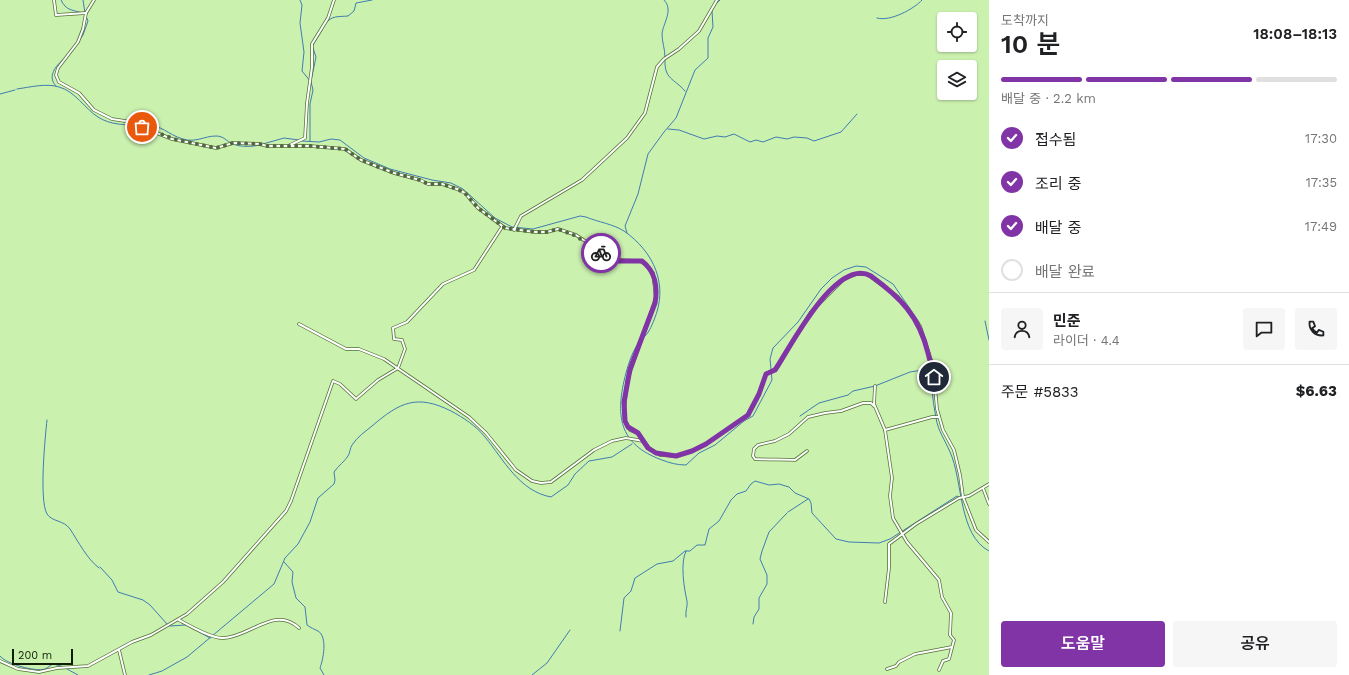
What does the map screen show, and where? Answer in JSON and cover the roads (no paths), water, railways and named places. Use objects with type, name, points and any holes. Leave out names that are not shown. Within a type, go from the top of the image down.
[{"type":"street","points":[[54,0],[56,15],[86,13]]},
{"type":"street","points":[[94,0],[86,13],[84,28],[78,42],[58,68],[56,77],[59,82],[79,93],[87,104],[101,114],[117,121],[138,123],[144,128],[174,139],[216,148],[233,143],[260,144],[267,146],[342,148],[361,160],[394,173],[420,180],[428,184],[438,183],[465,193],[478,208],[502,227],[514,230],[547,232],[558,229],[576,236],[614,260],[642,261],[651,270],[655,282],[655,303],[630,369],[624,402],[627,425],[630,430],[638,433],[648,448],[660,455],[682,455],[706,444],[748,415],[759,394],[766,374],[775,370],[811,312],[843,280],[860,273],[871,276],[898,297],[920,326],[933,366],[939,417],[943,430],[954,450],[963,497],[976,530],[989,542]]},
{"type":"street","points":[[289,146],[305,138],[307,103],[312,67],[312,44],[328,18],[334,0]]},
{"type":"street","points":[[514,230],[521,216],[582,180],[627,138],[645,113],[654,75],[658,65],[664,58],[679,49],[699,31],[717,0]]},
{"type":"street","points":[[0,660],[21,670],[42,672],[57,668],[92,665],[179,619],[194,609],[230,575],[286,511],[334,382],[340,384],[356,399],[378,380],[398,368],[405,349],[402,340],[394,339],[393,328],[407,322],[444,284],[474,270],[502,227]]},
{"type":"street","points":[[299,324],[346,349],[356,348],[363,350],[383,358],[398,368],[469,417],[486,433],[516,470],[532,481],[547,484],[551,482],[590,452],[612,441],[626,438],[643,441]]},
{"type":"street","points":[[875,386],[874,406],[885,430],[892,478],[890,496],[893,518],[902,534],[939,580],[942,597],[951,613],[950,635],[954,640],[950,658],[943,661],[939,670]]},
{"type":"street","points":[[807,451],[795,460],[788,458],[767,461],[755,459],[753,456],[754,449],[758,445],[775,442],[789,434],[808,417],[841,411],[863,403],[874,406]]},
{"type":"street","points":[[885,430],[932,417],[939,417]]},
{"type":"street","points":[[885,602],[889,568],[888,547],[890,542],[959,498],[969,496],[989,484]]},
{"type":"street","points":[[983,488],[989,504]]},
{"type":"street","points":[[179,619],[204,634],[222,638],[246,632],[266,621],[289,620],[299,628]]},
{"type":"street","points":[[887,669],[896,666],[899,662],[915,654],[934,652],[952,647]]},
{"type":"street","points":[[119,650],[125,675]]},
{"type":"waterway","points":[[61,0],[68,8],[83,13]]},
{"type":"waterway","points":[[83,0],[85,13]]},
{"type":"waterway","points":[[300,0],[302,5],[300,23],[304,52],[302,71],[311,82],[313,90],[310,104],[310,141]]},
{"type":"waterway","points":[[325,24],[330,19],[348,16],[354,11],[356,3],[372,0]]},
{"type":"waterway","points":[[664,0],[668,8],[662,34],[665,57]]},
{"type":"waterway","points":[[714,6],[720,0]]},
{"type":"waterway","points":[[877,18],[882,19],[901,14],[922,0]]},
{"type":"waterway","points":[[627,233],[625,226],[638,194],[648,154],[676,118],[695,70],[708,58],[708,38],[713,27],[712,11]]},
{"type":"waterway","points":[[71,53],[83,35],[88,21],[86,16]]},
{"type":"waterway","points":[[313,45],[322,30]]},
{"type":"waterway","points":[[311,81],[316,57],[313,48]]},
{"type":"waterway","points":[[56,86],[53,83],[52,75],[55,68],[64,59]]},
{"type":"waterway","points":[[665,59],[665,66],[668,75],[685,91]]},
{"type":"waterway","points":[[17,89],[44,85],[59,87],[70,92],[93,114],[103,120],[118,124],[140,125]]},
{"type":"waterway","points":[[0,94],[15,90]]},
{"type":"waterway","points":[[668,129],[679,130],[704,139],[717,136],[725,137],[734,134],[750,142],[756,140],[763,142],[776,137],[787,139],[794,137],[807,138],[814,141],[841,132],[857,114]]},
{"type":"waterway","points":[[143,125],[156,126],[177,137],[188,140],[216,136],[239,146],[260,145]]},
{"type":"waterway","points":[[263,144],[284,138],[299,140]]},
{"type":"waterway","points":[[302,141],[319,142],[331,139],[340,140],[364,158],[390,169],[432,180],[451,183],[463,189],[495,218],[512,227],[533,229],[580,216],[624,231],[635,239],[651,259],[659,282],[660,294],[658,307],[651,327],[643,338]]},
{"type":"waterway","points":[[641,340],[630,360],[626,373],[621,402],[623,426],[628,437],[636,446],[662,460],[683,465],[686,465],[699,453],[715,445],[744,421],[753,416],[772,380],[770,359],[773,348],[798,322],[821,289],[832,278],[844,270],[856,266],[866,267],[893,284],[919,322],[929,351]]},
{"type":"waterway","points":[[985,321],[989,340]]},
{"type":"waterway","points":[[930,358],[937,423],[954,464],[966,520],[979,543],[989,551]]},
{"type":"waterway","points":[[800,416],[819,403],[848,395],[853,391],[875,386],[910,372],[929,369]]},
{"type":"waterway","points":[[149,675],[162,671],[187,657],[274,584],[285,558],[298,544],[310,522],[318,498],[334,484],[334,472],[348,456],[351,446],[362,434],[391,411],[400,406],[418,402],[428,403],[439,406],[461,416],[481,433],[506,465],[521,481],[540,494],[551,497],[568,485],[575,474],[589,461],[612,457],[632,444]]},
{"type":"waterway","points":[[47,420],[43,483],[43,496],[47,514],[49,517],[61,522],[70,529],[87,555],[99,568]]},
{"type":"waterway","points":[[620,631],[624,598],[631,591],[635,578],[657,564],[673,561],[685,551],[690,551],[697,545],[705,545],[709,529],[719,521],[731,500],[737,494],[746,491],[755,481],[769,485],[779,484],[789,487],[795,493],[809,499],[812,513],[836,539],[849,542],[879,543],[890,539],[957,496],[959,497]]},
{"type":"waterway","points":[[788,512],[808,499]]},
{"type":"waterway","points":[[753,624],[754,617],[759,609],[759,598],[767,584],[767,575],[760,559],[762,551],[769,532],[787,513]]},
{"type":"waterway","points":[[686,551],[683,569],[687,603],[686,617]]},
{"type":"waterway","points":[[284,562],[293,572],[292,582],[296,598],[305,607],[307,625],[318,631],[323,638],[324,649],[320,668],[324,675]]},
{"type":"waterway","points":[[100,567],[112,580],[118,592],[143,600],[150,605],[167,624]]},
{"type":"waterway","points":[[170,626],[186,625]]},
{"type":"waterway","points":[[192,628],[210,638]]},
{"type":"waterway","points":[[532,675],[547,663],[570,630]]},
{"type":"waterway","points":[[0,656],[8,662],[28,668],[40,670],[53,664],[65,667]]},
{"type":"waterway","points":[[67,669],[78,675]]}]
